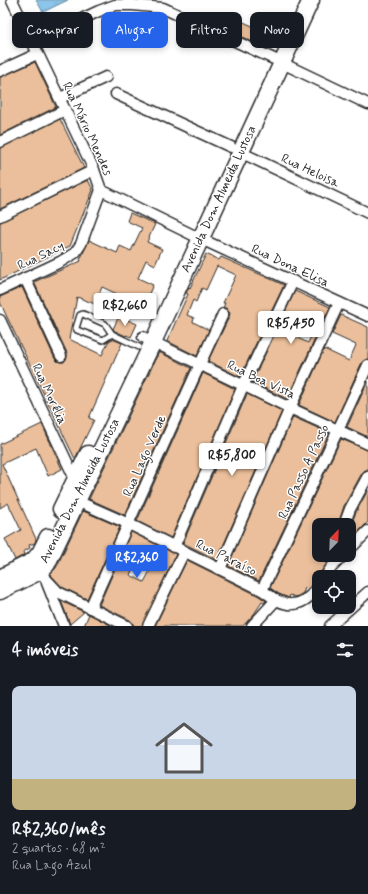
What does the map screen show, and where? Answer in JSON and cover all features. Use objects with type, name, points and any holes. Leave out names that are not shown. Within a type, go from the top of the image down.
[{"type":"main road","name":"Avenida Dom Almeida Lustosa","points":[[278,61],[301,0]]},
{"type":"main road","name":"Avenida Dom Almeida Lustosa","points":[[0,591],[42,575],[77,501],[91,460],[145,342],[278,61],[311,0]]},
{"type":"main road","name":"Avenida Dom Almeida Lustosa","points":[[0,578],[33,561],[40,554],[75,479],[91,460]]},
{"type":"street","name":"Rua Mário Mendes","points":[[12,0],[18,12]]},
{"type":"street","points":[[93,14],[115,5],[163,8],[368,104]]},
{"type":"street","name":"Rua Mário Mendes","points":[[34,48],[94,170],[101,190],[196,236]]},
{"type":"street","points":[[0,71],[37,54]]},
{"type":"street","points":[[60,98],[106,77]]},
{"type":"street","name":"Rua Heloisa","points":[[116,94],[368,213]]},
{"type":"street","points":[[0,142],[65,110]]},
{"type":"street","points":[[0,216],[94,170]]},
{"type":"street","name":"Rua Sacy","points":[[0,290],[60,262],[75,253],[101,190]]},
{"type":"street","name":"Rua Dona Elisa","points":[[196,236],[368,316]]},
{"type":"street","points":[[25,278],[62,356]]},
{"type":"street","points":[[174,547],[243,386],[293,281]]},
{"type":"street","points":[[220,570],[290,408],[339,303]]},
{"type":"street","name":"Rua Lago Verde","points":[[90,608],[223,314]]},
{"type":"street","name":"Rua Morélia","points":[[0,320],[75,479]]},
{"type":"street","name":"Rua Boa Vista","points":[[145,342],[199,365],[368,444]]},
{"type":"street","name":"Rua Passo A Passo","points":[[262,590],[368,365]]},
{"type":"street","points":[[347,518],[368,476]]},
{"type":"street","name":"Rua Paraíso","points":[[77,501],[129,524],[262,590],[276,600]]},
{"type":"street","points":[[356,543],[368,531]]},
{"type":"street","points":[[148,626],[184,552]]},
{"type":"street","points":[[331,568],[332,562]]},
{"type":"street","points":[[331,568],[337,562]]},
{"type":"street","points":[[42,575],[58,592],[127,626]]},
{"type":"street","points":[[42,575],[64,626]]},
{"type":"street","points":[[330,626],[368,592]]},
{"type":"street","points":[[252,626],[276,600],[293,604],[312,595]]},
{"type":"lane","points":[[112,334],[103,340],[78,330],[76,328],[80,315],[83,314],[104,322],[112,334],[145,342]]},
{"type":"water","points":[[36,0],[68,0],[43,12]]},
{"type":"building","points":[[242,21],[250,25],[250,41],[242,37]]},
{"type":"building","points":[[35,62],[56,107],[0,135],[0,77]]},
{"type":"building","points":[[60,119],[84,168],[0,209],[0,148]]},
{"type":"building","points":[[88,180],[93,190],[70,246],[0,280],[0,222]]},
{"type":"building","points":[[130,213],[155,224],[147,242],[162,249],[155,265],[146,260],[138,278],[153,285],[143,306],[102,287],[95,304],[77,297],[69,339],[102,355],[108,342],[112,339],[122,343],[89,418],[94,420],[75,459],[6,315],[0,302],[0,297],[22,287],[55,359],[60,362],[64,362],[67,357],[67,353],[34,282],[81,261],[80,260],[89,240],[117,253],[120,246],[131,251],[142,228],[127,221]]},
{"type":"building","points":[[206,254],[219,260],[221,257],[284,285],[240,377],[208,361],[229,317],[230,313],[226,308],[223,308],[225,303],[223,303],[236,275],[217,266],[206,290],[202,288],[196,302],[193,300],[187,315],[194,318],[193,322],[209,330],[197,356],[167,341],[188,294],[186,293],[189,287],[190,288]]},
{"type":"building","points":[[295,291],[330,307],[287,399],[252,382]],"holes":[[[305,316],[318,321],[308,343],[296,337]]]},
{"type":"building","points":[[341,315],[368,327],[368,359],[362,362],[335,422],[299,405],[324,349],[349,361],[356,345],[332,334]]},
{"type":"building","points":[[119,316],[137,324],[131,337],[113,329]]},
{"type":"building","points":[[159,352],[191,368],[125,515],[89,499]]},
{"type":"building","points":[[203,373],[235,389],[171,538],[137,521]]},
{"type":"building","points":[[368,381],[368,437],[347,427]]},
{"type":"building","points":[[247,394],[282,411],[217,560],[183,543]]},
{"type":"building","points":[[293,417],[329,433],[259,581],[228,566]]},
{"type":"building","points":[[42,424],[62,469],[48,476],[36,448],[2,464],[36,539],[35,543],[29,545],[30,548],[23,552],[24,555],[15,560],[5,539],[21,530],[8,503],[0,508],[0,444]]},
{"type":"building","points":[[341,439],[368,450],[368,470],[365,470],[362,473],[344,506],[340,518],[312,518],[312,562],[328,562],[322,570],[312,570],[312,584],[308,589],[305,588],[303,593],[298,596],[295,597],[290,595],[289,598],[270,588]]},
{"type":"building","points":[[368,490],[368,522],[356,534],[356,518],[354,518]]},
{"type":"building","points":[[83,511],[120,527],[87,599],[62,587],[50,574],[56,568]]},
{"type":"building","points":[[131,532],[176,554],[142,626],[133,626],[133,623],[130,620],[99,605]],"holes":[[[137,560],[152,567],[144,582],[130,575]]]},
{"type":"building","points":[[187,560],[259,596],[266,601],[264,603],[262,602],[243,626],[155,626]]},
{"type":"building","points":[[61,601],[84,612],[70,624]]},
{"type":"building","points":[[89,614],[112,626],[84,626]]}]
